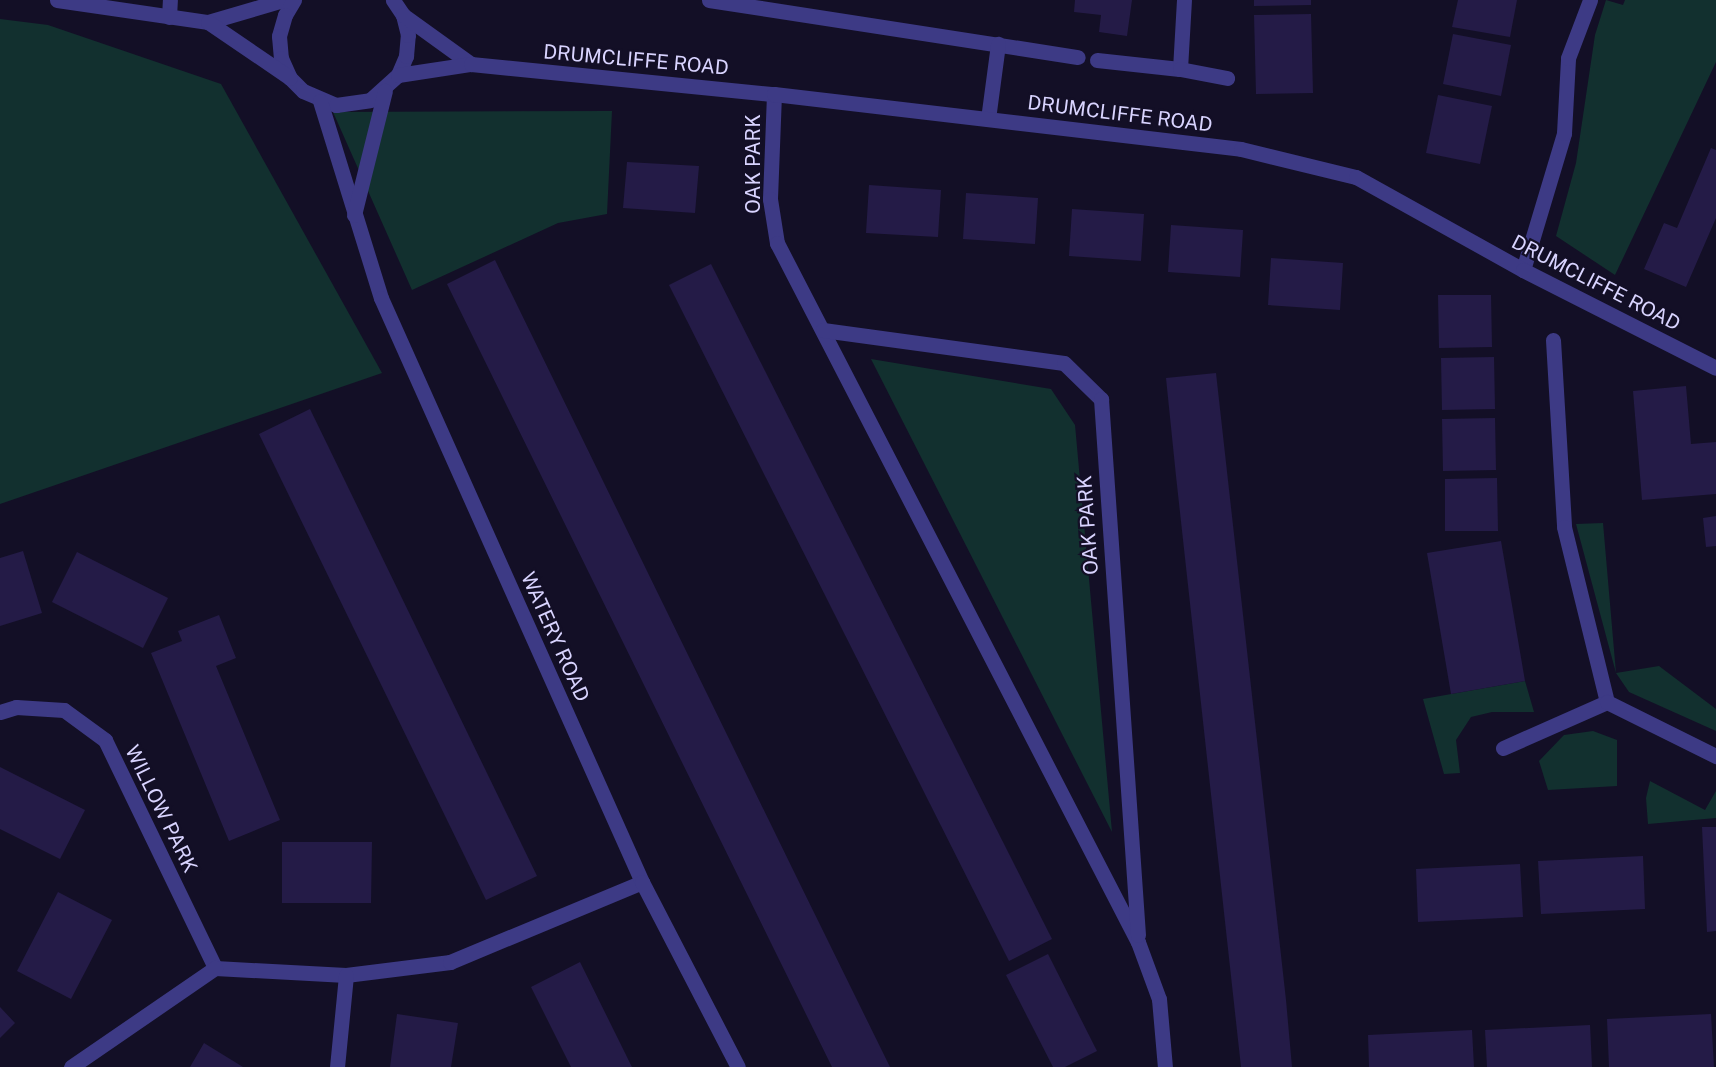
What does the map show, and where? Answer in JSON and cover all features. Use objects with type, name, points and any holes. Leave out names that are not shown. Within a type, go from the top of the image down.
[{"type":"street","points":[[57,0],[208,22],[283,0]]},
{"type":"street","points":[[169,16],[170,0]]},
{"type":"street","points":[[290,78],[281,58],[279,36],[294,0]]},
{"type":"street","points":[[354,215],[385,91],[398,75],[406,56],[408,35],[403,15],[393,0]]},
{"type":"street","points":[[709,0],[1078,57]]},
{"type":"street","points":[[1180,69],[1184,0]]},
{"type":"street","points":[[1522,270],[1564,133],[1568,58],[1590,0]]},
{"type":"street","points":[[403,15],[471,64]]},
{"type":"street","points":[[208,22],[320,101],[353,105],[385,91]]},
{"type":"street","points":[[988,119],[998,44]]},
{"type":"street","points":[[1097,60],[1180,69],[1227,78]]},
{"type":"street","name":"DRUMCLIFFE ROAD","points":[[398,75],[471,64],[774,94],[1241,149],[1356,177],[1522,270],[1716,368]]},
{"type":"street","name":"OAK PARK","points":[[774,94],[770,199],[777,243],[1138,942],[1159,999],[1165,1067]]},
{"type":"street","name":"WATERY ROAD","points":[[320,101],[381,298],[642,882],[738,1067]]},
{"type":"street","name":"OAK PARK","points":[[823,330],[1064,363],[1101,399],[1138,942]]},
{"type":"street","points":[[1553,340],[1564,527],[1607,702],[1716,756]]},
{"type":"street","points":[[1503,748],[1607,702]]},
{"type":"street","name":"WILLOW PARK","points":[[0,712],[16,707],[64,710],[105,740],[215,968]]},
{"type":"street","points":[[71,1067],[215,968],[346,975],[450,962],[642,882]]},
{"type":"street","points":[[337,1067],[346,975]]},
{"type":"green space","points":[[1606,0],[1623,5],[1625,0],[1716,0],[1716,62],[1615,275],[1556,236],[1576,163],[1595,35]]},
{"type":"green space","points":[[0,19],[48,25],[221,84],[382,373],[0,504]]},
{"type":"green space","points":[[612,111],[607,214],[558,223],[412,290],[333,112]]},
{"type":"green space","points":[[871,359],[1051,389],[1075,425],[1112,832]]},
{"type":"green space","points":[[1603,523],[1616,673],[1576,524]]},
{"type":"green space","points":[[1659,666],[1716,709],[1716,731],[1629,692],[1616,673]]},
{"type":"green space","points":[[1525,681],[1534,712],[1492,712],[1471,717],[1456,740],[1460,773],[1444,774],[1423,699]]},
{"type":"green space","points":[[1593,731],[1617,740],[1617,786],[1548,790],[1539,761],[1564,735]]},
{"type":"green space","points":[[1650,781],[1705,810],[1716,791],[1716,818],[1648,824],[1646,798]]},
{"type":"building","points":[[1075,0],[1132,0],[1127,36],[1099,32],[1101,15],[1074,12]]},
{"type":"building","points":[[1254,0],[1311,0],[1311,5],[1254,6]]},
{"type":"building","points":[[1458,0],[1517,0],[1510,37],[1452,27]]},
{"type":"building","points":[[1311,14],[1313,93],[1256,94],[1254,15]]},
{"type":"building","points":[[1453,34],[1511,45],[1501,96],[1443,84]]},
{"type":"building","points":[[1438,95],[1492,106],[1480,164],[1426,153]]},
{"type":"building","points":[[1711,148],[1716,150],[1716,218],[1686,287],[1644,269],[1664,223],[1677,228]]},
{"type":"building","points":[[627,162],[699,166],[695,213],[623,208]]},
{"type":"building","points":[[869,185],[941,190],[938,237],[866,233]]},
{"type":"building","points":[[966,193],[1038,198],[1035,244],[963,239]]},
{"type":"building","points":[[1072,209],[1144,214],[1141,261],[1069,256]]},
{"type":"building","points":[[1171,225],[1243,230],[1240,277],[1168,272]]},
{"type":"building","points":[[1271,258],[1343,263],[1340,310],[1268,305]]},
{"type":"building","points":[[495,260],[890,1067],[832,1067],[447,284]]},
{"type":"building","points":[[711,264],[1052,939],[1009,961],[669,285]]},
{"type":"building","points":[[1438,295],[1491,295],[1492,347],[1439,348]]},
{"type":"building","points":[[1494,357],[1495,409],[1442,410],[1441,358]]},
{"type":"building","points":[[1216,373],[1292,1067],[1241,1067],[1176,476],[1166,378]]},
{"type":"building","points":[[1686,386],[1691,444],[1716,442],[1716,494],[1642,500],[1633,391]]},
{"type":"building","points":[[310,409],[537,876],[486,900],[259,434]]},
{"type":"building","points":[[1495,418],[1496,470],[1443,471],[1442,419]]},
{"type":"building","points":[[1497,478],[1498,531],[1445,531],[1445,479]]},
{"type":"building","points":[[1716,516],[1716,546],[1706,547],[1703,518]]},
{"type":"building","points":[[1501,541],[1525,681],[1451,694],[1427,553]]},
{"type":"building","points":[[23,551],[42,613],[0,626],[0,558]]},
{"type":"building","points":[[77,552],[168,598],[143,648],[52,602]]},
{"type":"building","points":[[219,615],[236,658],[216,666],[280,820],[229,841],[151,653],[182,641],[178,631]]},
{"type":"building","points":[[0,767],[85,810],[60,859],[0,829]]},
{"type":"building","points":[[1702,827],[1716,827],[1716,931],[1707,932]]},
{"type":"building","points":[[282,842],[372,842],[371,903],[282,903]]},
{"type":"building","points":[[1643,856],[1645,909],[1541,914],[1538,861]]},
{"type":"building","points":[[1520,864],[1523,917],[1418,922],[1416,869]]},
{"type":"building","points":[[58,892],[112,920],[71,999],[17,971]]},
{"type":"building","points":[[1048,954],[1097,1051],[1065,1067],[1053,1067],[1006,975]]},
{"type":"building","points":[[580,962],[632,1067],[571,1067],[531,987]]},
{"type":"building","points":[[0,1007],[15,1023],[0,1038]]},
{"type":"building","points":[[397,1014],[458,1023],[451,1067],[390,1067]]},
{"type":"building","points":[[1711,1014],[1714,1067],[1609,1067],[1607,1019]]},
{"type":"building","points":[[1590,1025],[1592,1067],[1487,1067],[1485,1030]]},
{"type":"building","points":[[1472,1030],[1474,1067],[1369,1067],[1368,1035]]},
{"type":"building","points":[[204,1043],[243,1067],[190,1067]]}]
